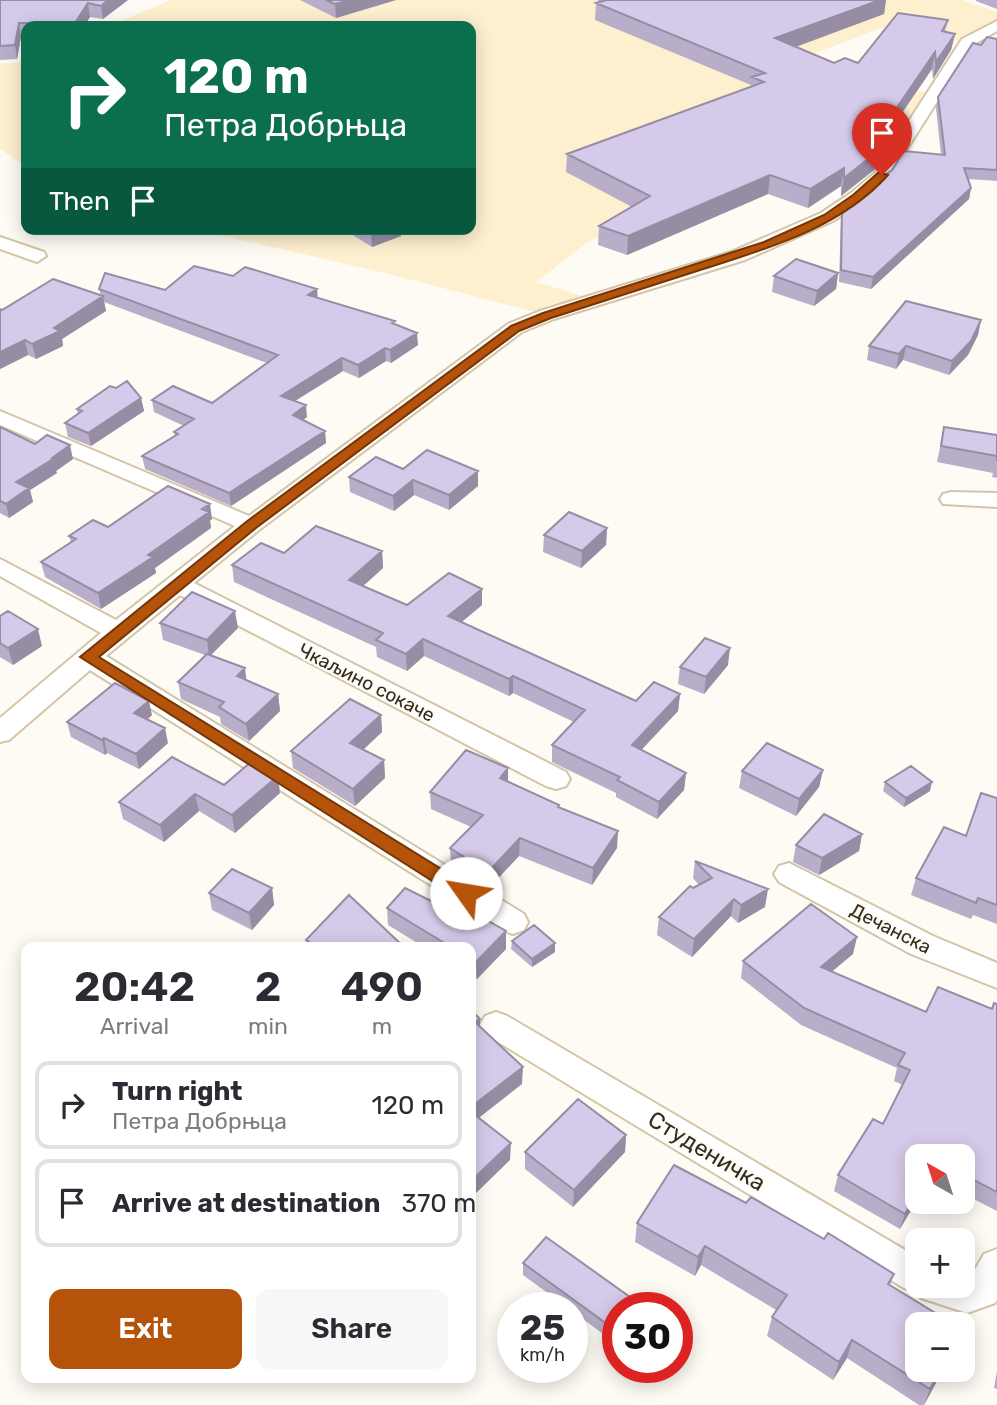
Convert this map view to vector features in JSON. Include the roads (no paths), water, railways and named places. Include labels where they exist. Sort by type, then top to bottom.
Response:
[{"type":"street","points":[[0,733],[118,632],[251,525],[515,328],[559,311],[738,256],[827,217],[857,197],[882,175],[967,42],[997,25]]},
{"type":"street","points":[[0,243],[37,256]]},
{"type":"street","points":[[0,417],[251,525]]},
{"type":"street","points":[[951,499],[997,500]]},
{"type":"street","points":[[0,566],[118,632]]},
{"type":"street","name":"Чкаљино сокаче","points":[[178,584],[556,779]]},
{"type":"street","points":[[88,657],[513,922]]},
{"type":"street","name":"Дечанска","points":[[789,874],[922,945],[997,976]]},
{"type":"street","name":"Студеничка","points":[[496,1025],[905,1269]]},
{"type":"street","points":[[975,1293],[982,1291],[997,1266]]}]
